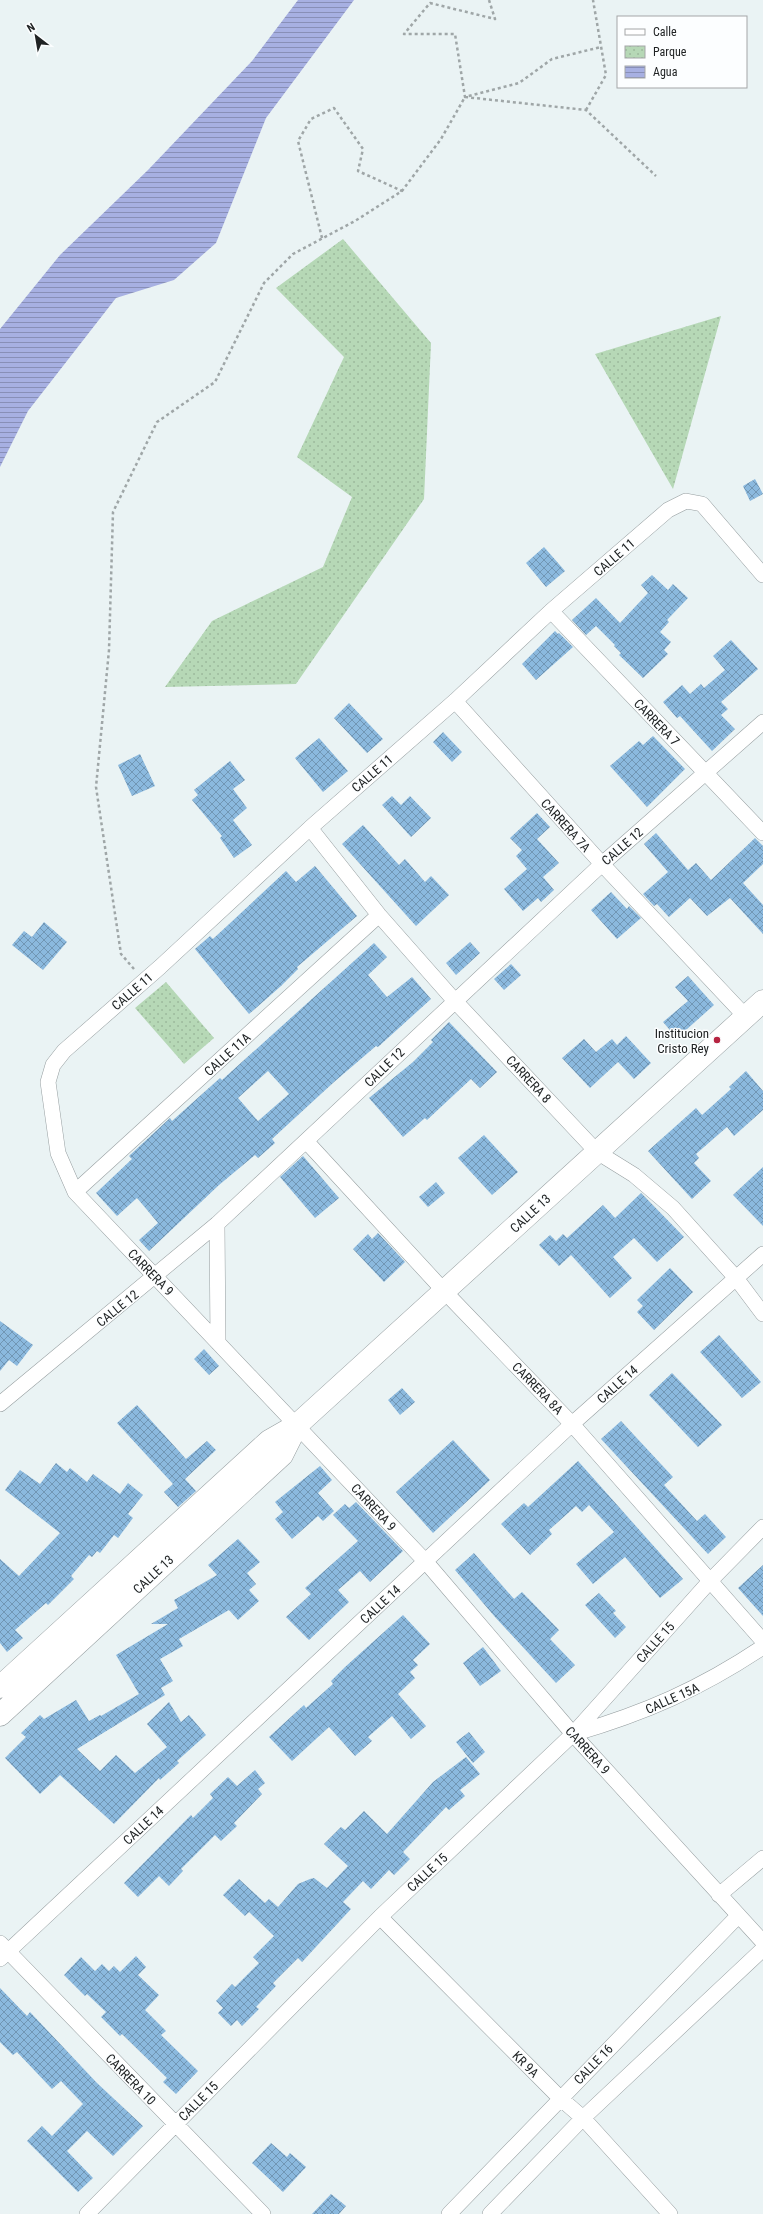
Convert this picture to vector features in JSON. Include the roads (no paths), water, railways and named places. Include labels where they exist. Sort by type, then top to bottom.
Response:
[{"type":"highway","name":"CALLE 13","points":[[0,1687],[269,1441],[297,1425],[445,1292],[763,1001]]},
{"type":"highway","name":"CALLE 13","points":[[0,1715],[282,1455],[297,1425]]},
{"type":"street","name":"CALLE 11","points":[[64,1052],[144,981],[310,828],[455,701],[552,611],[668,510],[686,501],[702,504],[763,575]]},
{"type":"street","name":"CARRERA 7","points":[[552,611],[763,833]]},
{"type":"street","name":"CARRERA 7A","points":[[455,701],[602,864],[746,1017]]},
{"type":"street","name":"CALLE 12","points":[[0,1404],[217,1224],[454,1000],[602,864],[763,722]]},
{"type":"street","name":"CARRERA 8","points":[[310,828],[379,915],[454,1000],[597,1152],[634,1175],[673,1208],[736,1278],[763,1314]]},
{"type":"street","name":"CALLE 11A","points":[[75,1192],[379,915]]},
{"type":"street","name":"CARRERA 9","points":[[64,1052],[53,1065],[48,1082],[58,1153],[75,1192],[426,1562],[573,1734],[719,1896],[763,1942]]},
{"type":"street","name":"CARRERA 8A","points":[[306,1141],[445,1292],[572,1424],[763,1641]]},
{"type":"street","points":[[217,1224],[218,1343]]},
{"type":"street","name":"CALLE 14","points":[[3,1951],[426,1562],[572,1424],[763,1254]]},
{"type":"street","name":"CALLE 15","points":[[87,2214],[380,1916],[573,1734],[710,1581],[763,1527]]},
{"type":"street","name":"CALLE 15A","points":[[573,1734],[623,1720],[693,1690],[729,1670],[763,1647]]},
{"type":"street","points":[[719,1896],[763,1858]]},
{"type":"street","name":"KR 9A","points":[[380,1916],[560,2098],[583,2118],[670,2214]]},
{"type":"street","name":"CALLE 16","points":[[449,2214],[738,1916]]},
{"type":"street","points":[[490,2214],[583,2118],[763,1949]]},
{"type":"street","name":"CARRERA 10","points":[[3,1951],[263,2214]]},
{"type":"water","points":[[298,0],[354,0],[266,118],[216,243],[174,280],[116,298],[28,411],[0,467],[0,329],[60,255],[148,170],[252,61]]},
{"type":"place","name":"Institucion Cristo Rey","points":[[717,1040]]}]
